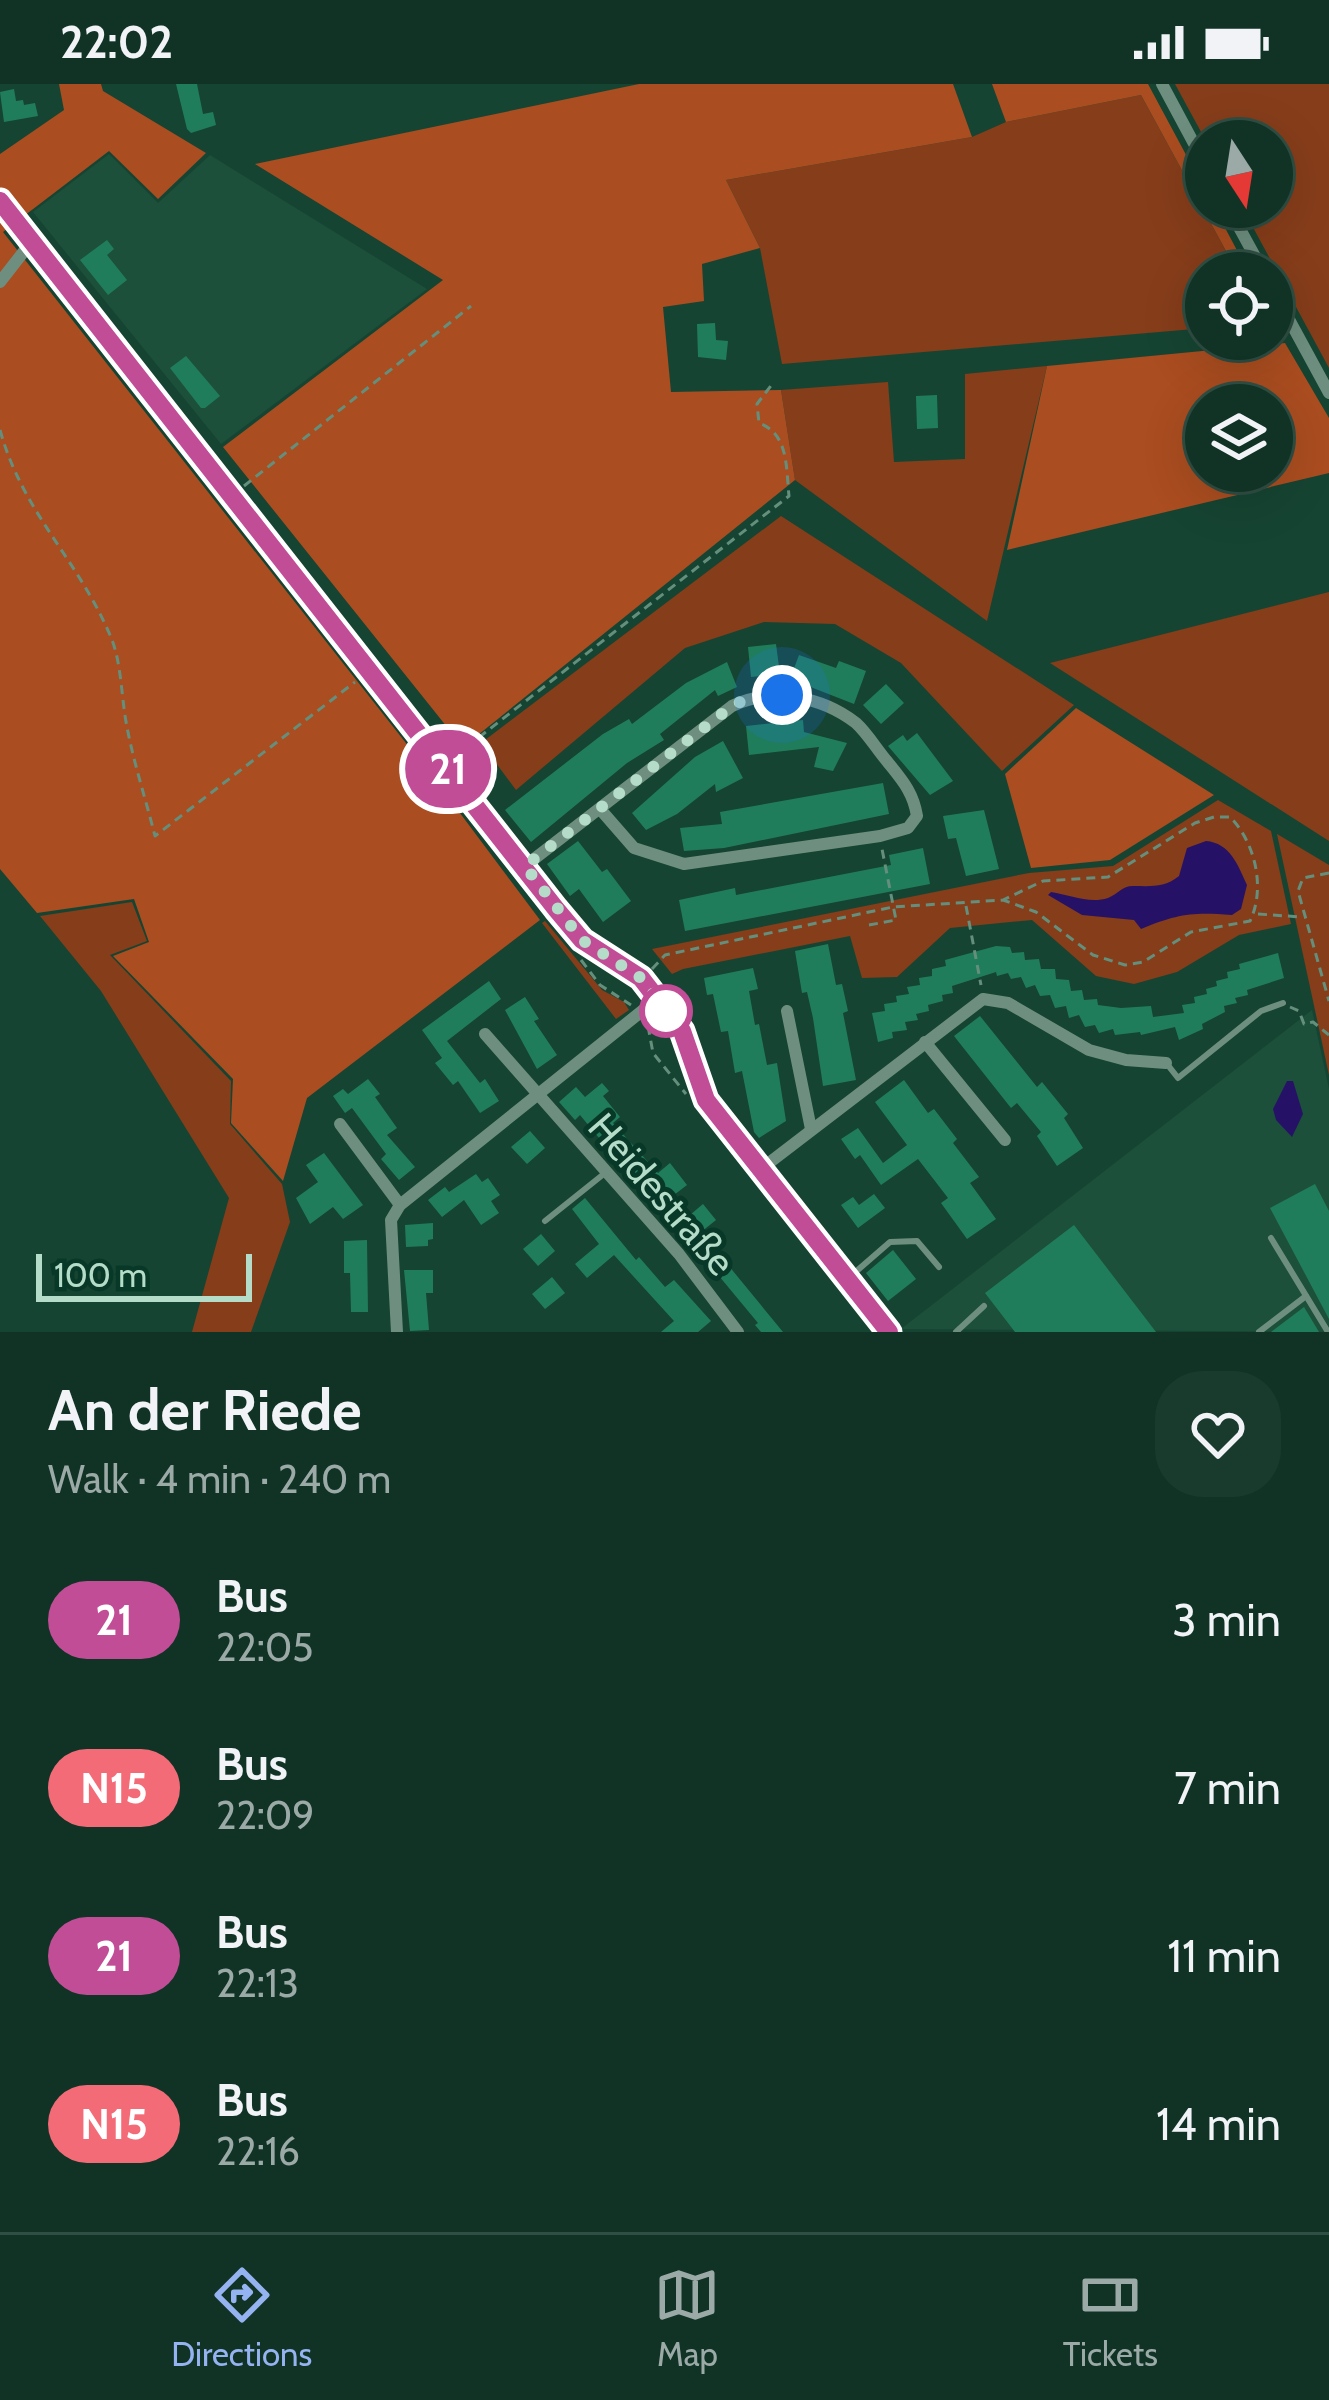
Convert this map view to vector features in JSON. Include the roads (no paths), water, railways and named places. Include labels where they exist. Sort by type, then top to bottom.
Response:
[{"type":"street","points":[[1162,84],[1185,127]]},
{"type":"street","points":[[0,201],[582,940],[641,978],[682,1031],[706,1100],[889,1332]]},
{"type":"street","points":[[0,281],[32,241]]},
{"type":"street","points":[[1293,327],[1329,394]]},
{"type":"street","points":[[525,866],[732,706],[754,695],[782,695],[823,705],[857,724],[913,793],[917,816],[908,828],[880,836],[684,863],[634,848],[600,809]]},
{"type":"street","points":[[397,1332],[391,1220],[400,1205],[657,999]]},
{"type":"street","points":[[761,1169],[983,999],[1008,1003],[1089,1050],[1126,1060],[1166,1063]]},
{"type":"street","points":[[787,1011],[811,1129]]},
{"type":"street","name":"Heidestraße","points":[[485,1034],[679,1254],[738,1332]]},
{"type":"street","points":[[925,1042],[1005,1140]]},
{"type":"street","points":[[340,1124],[400,1205]]},
{"type":"lane","points":[[1166,1063],[1178,1078],[1261,1011],[1283,1004]]},
{"type":"lane","points":[[545,1221],[605,1173]]},
{"type":"lane","points":[[1271,1238],[1328,1332]]},
{"type":"lane","points":[[850,1277],[894,1241],[917,1241],[939,1267]]},
{"type":"lane","points":[[1259,1332],[1306,1296]]},
{"type":"lane","points":[[956,1332],[984,1306]]}]
